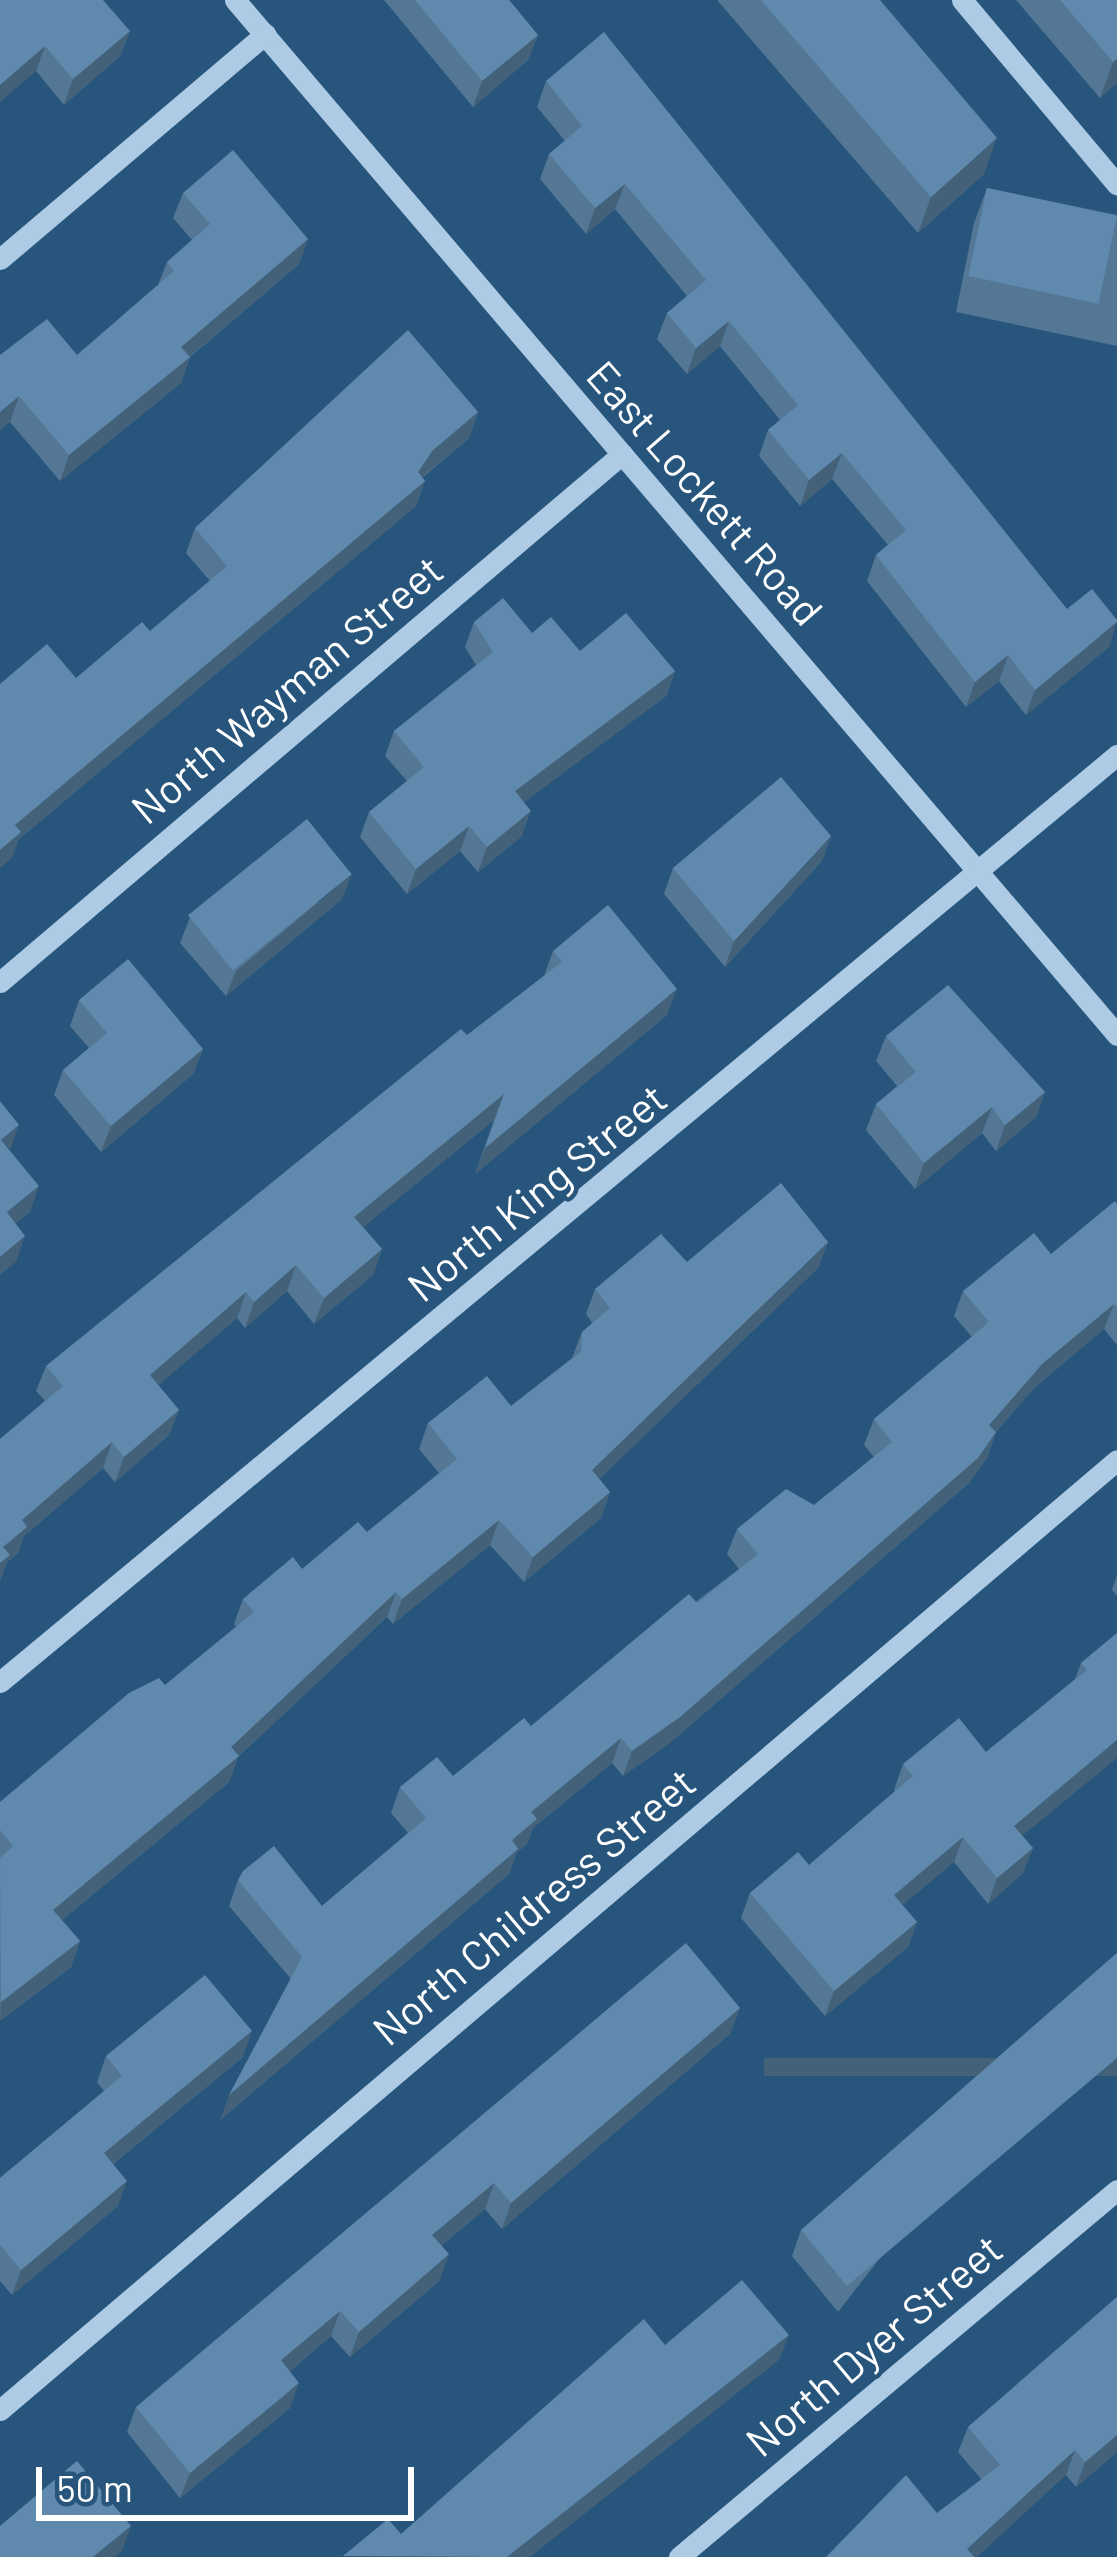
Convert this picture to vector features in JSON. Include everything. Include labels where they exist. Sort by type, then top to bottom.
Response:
[{"type":"street","name":"East Lockett Road","points":[[235,0],[1117,1035]]},
{"type":"street","points":[[962,0],[1117,185]]},
{"type":"street","points":[[0,259],[265,34]]},
{"type":"street","name":"North Wayman Street","points":[[0,982],[622,454]]},
{"type":"street","name":"North King Street","points":[[0,1682],[983,874],[1117,755]]},
{"type":"street","name":"North Childress Street","points":[[0,2410],[1117,1460]]},
{"type":"street","name":"North Dyer Street","points":[[679,2557],[1117,2190]]},
{"type":"building","points":[[0,0],[103,0],[130,31],[73,79],[45,46],[0,85]]},
{"type":"building","points":[[415,0],[509,0],[538,35],[482,81]]},
{"type":"building","points":[[761,0],[880,0],[997,138],[931,197]]},
{"type":"building","points":[[1060,0],[1117,0],[1117,59],[1113,62]]},
{"type":"building","points":[[604,32],[1067,609],[1092,589],[1117,620],[1035,690],[1008,655],[975,682],[876,555],[906,530],[842,453],[809,480],[768,430],[798,405],[729,321],[696,348],[667,313],[706,280],[625,184],[595,208],[549,154],[582,126],[546,81]]},
{"type":"building","points":[[233,150],[308,239],[181,347],[190,357],[69,455],[19,396],[0,412],[0,355],[47,319],[77,355],[174,271],[167,262],[210,224],[183,193]]},
{"type":"building","points":[[987,188],[1117,216],[1098,304],[968,276]]},
{"type":"building","points":[[408,330],[478,412],[433,450],[418,472],[425,481],[15,825],[21,832],[0,850],[0,684],[47,644],[76,678],[142,622],[150,631],[227,566],[195,528]]},
{"type":"building","points":[[503,598],[532,633],[551,617],[580,651],[626,613],[675,671],[515,791],[531,811],[487,847],[469,826],[416,869],[369,812],[424,767],[394,731],[493,652],[474,622]]},
{"type":"building","points":[[781,777],[831,836],[734,941],[673,868]]},
{"type":"building","points":[[307,819],[352,874],[233,970],[188,915]]},
{"type":"building","points":[[608,905],[677,989],[485,1148],[504,1094],[354,1217],[382,1249],[324,1298],[296,1265],[254,1302],[246,1292],[150,1375],[179,1410],[124,1457],[112,1442],[22,1520],[27,1527],[3,1547],[10,1555],[0,1563],[0,1439],[63,1386],[46,1366],[461,1029],[467,1035],[562,962],[553,951]]},
{"type":"building","points":[[128,959],[203,1049],[111,1126],[63,1070],[107,1033],[79,1000]]},
{"type":"building","points":[[948,985],[1045,1092],[1005,1125],[992,1107],[924,1163],[876,1104],[916,1072],[886,1036]]},
{"type":"building","points":[[0,1101],[19,1125],[1,1140],[39,1186],[7,1212],[25,1236],[0,1257]]},
{"type":"building","points":[[781,1183],[828,1242],[592,1470],[610,1492],[533,1557],[499,1520],[402,1599],[396,1592],[231,1747],[239,1756],[53,1910],[80,1941],[1,2002],[0,1858],[13,1846],[0,1830],[0,1802],[129,1693],[159,1678],[165,1685],[254,1612],[243,1599],[293,1557],[302,1569],[358,1522],[367,1532],[457,1459],[428,1423],[487,1376],[511,1406],[581,1352],[582,1332],[610,1308],[595,1289],[661,1234],[687,1262]]},
{"type":"building","points":[[1115,1201],[1117,1308],[1114,1304],[1043,1363],[989,1425],[996,1432],[978,1458],[680,1717],[632,1751],[621,1738],[531,1812],[537,1819],[512,1840],[518,1849],[229,2095],[302,1957],[238,1880],[243,1871],[274,1846],[322,1906],[426,1818],[400,1787],[437,1757],[453,1776],[524,1718],[531,1726],[689,1594],[697,1603],[758,1554],[737,1529],[786,1489],[814,1505],[892,1442],[874,1419],[989,1322],[963,1291],[1034,1233],[1051,1254]]},
{"type":"building","points":[[1117,1633],[1117,1740],[1014,1826],[1033,1848],[997,1878],[963,1837],[894,1895],[917,1922],[834,1991],[750,1893],[798,1852],[809,1865],[913,1776],[903,1764],[959,1718],[986,1752],[1087,1670],[1081,1663]]},
{"type":"building","points":[[686,1943],[740,2008],[511,2203],[494,2183],[432,2235],[449,2254],[359,2332],[340,2311],[281,2360],[299,2383],[190,2473],[136,2407]]},
{"type":"building","points":[[1117,1953],[1117,2058],[847,2286],[801,2230]]},
{"type":"building","points":[[205,1975],[252,2031],[104,2153],[127,2181],[21,2270],[0,2245],[0,2178],[122,2076],[106,2056]]},
{"type":"building","points":[[742,2280],[789,2335],[507,2557],[343,2556],[388,2519],[401,2534],[644,2319],[665,2345]]},
{"type":"building","points":[[1117,2297],[1117,2435],[1085,2462],[1075,2450],[967,2549],[974,2557],[826,2557],[906,2475],[937,2513],[1000,2465],[968,2427]]},
{"type":"building","points":[[77,2461],[131,2526],[93,2557],[0,2557],[0,2526]]}]
